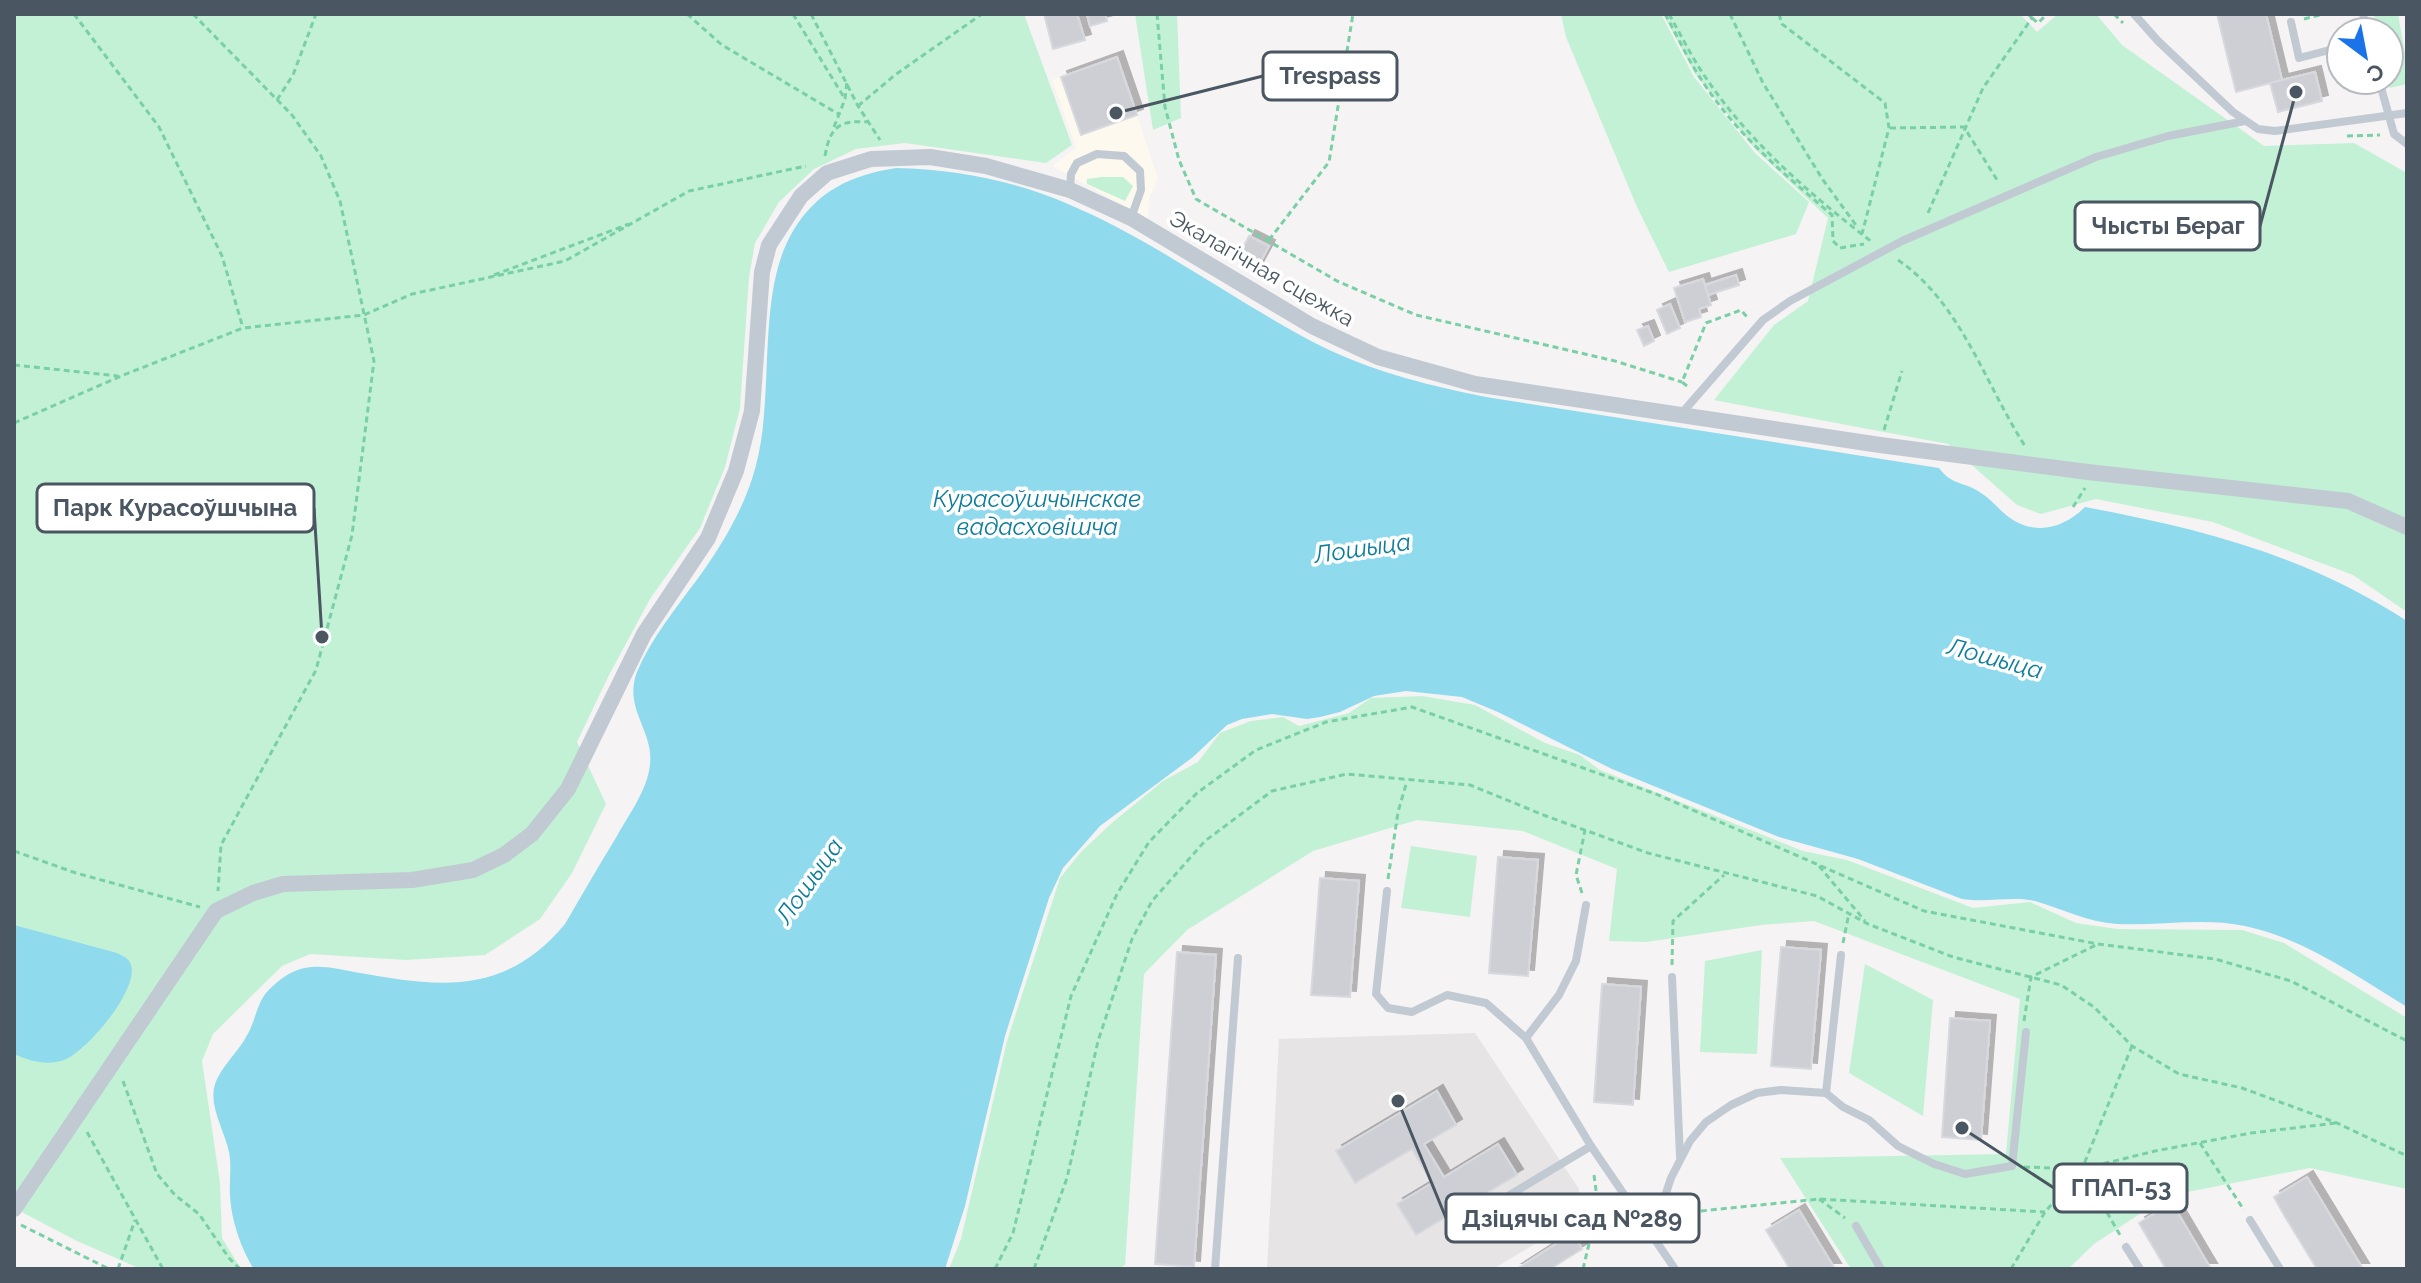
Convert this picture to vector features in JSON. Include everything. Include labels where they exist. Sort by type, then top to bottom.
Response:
[{"type":"street","name":"Экалагічная сцежка","points":[[827,173],[871,159],[930,157],[986,166],[1070,190],[1131,218],[1312,326],[1378,357],[1475,384],[1880,445],[2348,501],[2407,527]]},
{"type":"street","points":[[14,1209],[216,911],[253,893],[283,884],[412,880],[473,870],[504,855],[532,834],[551,811],[575,776],[644,634],[708,538],[736,471],[752,411],[762,272],[769,245],[801,196],[827,173]]},
{"type":"lane","points":[[2134,14],[2158,41],[2245,121],[2258,129],[2275,131],[2407,113]]},
{"type":"lane","points":[[2291,22],[2299,58],[2325,51]]},
{"type":"lane","points":[[2383,96],[2394,134],[2407,144]]},
{"type":"lane","points":[[1682,413],[1763,320],[1790,301],[1902,241],[2096,157],[2168,136],[2245,121]]},
{"type":"lane","points":[[1070,190],[1071,174],[1077,163],[1097,154],[1124,156],[1140,171],[1141,190],[1131,218]]},
{"type":"lane","points":[[1387,891],[1376,994],[1388,1008],[1412,1012],[1447,995],[1486,1003],[1526,1038],[1591,1146],[1675,1269]]},
{"type":"lane","points":[[1526,1038],[1559,995],[1576,961],[1586,905]]},
{"type":"lane","points":[[1826,1093],[1841,955]]},
{"type":"lane","points":[[1215,1269],[1238,958]]},
{"type":"lane","points":[[1672,977],[1680,1158]]},
{"type":"lane","points":[[1652,1235],[1680,1158],[1690,1141],[1706,1122],[1731,1105],[1757,1093],[1781,1090],[1826,1093],[1843,1107],[1869,1120],[1898,1146],[1934,1164],[1965,1174],[2012,1166],[2026,1032]]},
{"type":"lane","points":[[1450,1231],[1591,1146]]},
{"type":"lane","points":[[2250,1220],[2280,1269]]},
{"type":"lane","points":[[1856,1226],[1881,1269]]},
{"type":"lane","points":[[2126,1247],[2140,1269]]},
{"type":"path","points":[[74,14],[159,127],[222,256],[243,328]]},
{"type":"path","points":[[14,851],[76,873],[216,911],[221,845],[316,670],[352,535],[374,361],[340,201],[321,156],[292,115],[193,14]]},
{"type":"path","points":[[277,100],[293,75],[316,14]]},
{"type":"path","points":[[687,14],[722,45],[840,115]]},
{"type":"path","points":[[793,14],[845,99]]},
{"type":"path","points":[[811,14],[858,106],[891,157]]},
{"type":"path","points":[[858,106],[895,75],[982,14]]},
{"type":"path","points":[[1157,14],[1165,107],[1179,160],[1196,199],[1337,281],[1416,315],[1615,361],[1682,382],[1691,389]]},
{"type":"path","points":[[1269,240],[1329,162],[1353,14]]},
{"type":"path","points":[[1667,14],[1705,77],[1745,129],[1772,157],[1873,243],[1840,248],[1833,241],[1832,215],[1769,161],[1741,132],[1701,80],[1667,14]]},
{"type":"path","points":[[1730,14],[1763,83],[1823,180],[1862,234]]},
{"type":"path","points":[[1779,14],[1782,24],[1885,103],[1889,128],[1862,234]]},
{"type":"path","points":[[1925,220],[1983,88],[2030,16],[2038,23],[2047,14]]},
{"type":"path","points":[[2114,14],[2125,25]]},
{"type":"path","points":[[827,173],[824,159],[845,99],[847,81]]},
{"type":"path","points":[[832,131],[847,121],[867,122]]},
{"type":"path","points":[[1889,128],[1964,127]]},
{"type":"path","points":[[1964,127],[2001,186]]},
{"type":"path","points":[[2338,137],[2394,134]]},
{"type":"path","points":[[14,423],[121,376],[243,328],[364,315],[412,294],[565,261],[689,191],[806,166],[827,173]]},
{"type":"path","points":[[479,281],[642,219]]},
{"type":"path","points":[[1884,251],[1912,269],[1944,302],[2014,429],[2038,466]]},
{"type":"path","points":[[1682,382],[1706,323],[1741,310],[1752,323]]},
{"type":"path","points":[[14,365],[121,376]]},
{"type":"path","points":[[1880,445],[1902,371]]},
{"type":"path","points":[[2073,507],[2084,492]]},
{"type":"path","points":[[1034,1269],[1067,1178],[1098,1041],[1132,939],[1152,901],[1205,841],[1272,791],[1347,774],[1470,785],[1648,853],[1817,896],[1868,924],[1953,957],[2061,985],[2094,1007],[2132,1046],[2179,1074],[2242,1088],[2337,1123],[2407,1156]]},
{"type":"path","points":[[1387,891],[1398,812],[1407,780]]},
{"type":"path","points":[[1585,830],[1576,875],[1586,905]]},
{"type":"path","points":[[1818,865],[1868,924]]},
{"type":"path","points":[[1672,977],[1673,921],[1725,874]]},
{"type":"path","points":[[1841,955],[1849,913]]},
{"type":"path","points":[[2031,977],[2098,944]]},
{"type":"path","points":[[2024,1015],[2031,977]]},
{"type":"path","points":[[2011,1269],[2045,1212],[2082,1169],[2132,1046]]},
{"type":"path","points":[[110,1067],[125,1083],[157,1174],[175,1195],[199,1214],[240,1269]]},
{"type":"path","points":[[77,1114],[163,1269]]},
{"type":"path","points":[[2012,1166],[2082,1169],[2251,1133],[2337,1123]]},
{"type":"path","points":[[2200,1143],[2250,1220]]},
{"type":"path","points":[[1583,1269],[1598,1206],[1591,1146]]},
{"type":"path","points":[[2082,1169],[2126,1247]]},
{"type":"path","points":[[1660,1216],[1819,1199],[2045,1212]]},
{"type":"path","points":[[1819,1199],[1856,1226]]},
{"type":"path","points":[[118,1269],[135,1219]]},
{"type":"path","points":[[14,1222],[109,1269]]},
{"type":"shaded area","points":[[1117,57],[1158,178],[1149,199],[1148,219],[1052,166],[1076,148],[1052,80]]},
{"type":"shaded area","points":[[1475,1033],[1579,1189],[1577,1219],[1493,1269],[1267,1269],[1279,1039]]},
{"type":"green space","points":[[14,14],[1024,14],[1072,145],[1046,163],[905,143],[856,149],[814,169],[779,202],[755,243],[749,277],[740,408],[725,467],[700,528],[650,599],[577,742],[606,804],[572,873],[540,919],[485,955],[406,960],[310,954],[282,966],[213,1034],[202,1061],[220,1183],[222,1238],[241,1269],[141,1269],[77,1241],[14,1208]]},
{"type":"green space","points":[[1135,14],[1177,14],[1181,118],[1153,130]]},
{"type":"green space","points":[[1561,14],[1661,14],[1694,77],[1755,153],[1809,202],[1796,234],[1669,272],[1637,207],[1566,37]]},
{"type":"green space","points":[[1663,14],[2020,14],[2037,32],[2058,14],[2096,14],[2122,45],[2264,146],[2354,143],[2407,173],[2407,612],[2353,575],[2213,522],[2096,499],[2041,514],[2017,505],[1948,444],[1714,400],[1774,325],[1808,301],[1828,218],[1755,149],[1695,74]]},
{"type":"green space","points":[[2374,14],[2398,16],[2374,16]]},
{"type":"green space","points":[[2405,54],[2407,65],[2405,84]]},
{"type":"green space","points":[[1123,177],[1133,186],[1125,201],[1087,184],[1087,179]]},
{"type":"green space","points":[[1422,696],[1475,705],[1545,743],[1580,755],[1600,770],[1803,851],[1847,860],[1973,908],[2030,902],[2076,923],[2117,929],[2242,930],[2284,943],[2407,1018],[2407,1189],[2310,1168],[2167,1196],[2094,1244],[2068,1269],[1851,1269],[1780,1158],[2006,1154],[2020,999],[1814,921],[1761,925],[1646,942],[1609,941],[1617,869],[1523,831],[1417,820],[1313,851],[1187,930],[1144,974],[1125,1265],[1118,1269],[949,1269],[961,1239],[1007,1041],[1060,878],[1081,852],[1163,781],[1198,762],[1220,733],[1251,721],[1283,717],[1299,726],[1349,713],[1371,698]]},
{"type":"green space","points":[[1411,846],[1477,856],[1470,917],[1401,908]]},
{"type":"green space","points":[[1762,950],[1757,1054],[1700,1052],[1705,961]]},
{"type":"green space","points":[[1865,964],[1933,1000],[1923,1116],[1849,1073]]},
{"type":"water","name":"Курасоўшчынскае вадасховішча","points":[[896,168],[984,178],[1068,204],[1134,236],[1323,347],[1406,378],[1492,398],[1939,468],[1954,481],[1975,489],[2020,524],[2049,527],[2068,520],[2085,507],[2128,516],[2252,548],[2330,578],[2369,598],[2407,621],[2407,1007],[2309,949],[2245,926],[2213,922],[2106,923],[2035,901],[1962,899],[1858,859],[1779,837],[1612,769],[1462,697],[1406,691],[1374,696],[1340,712],[1320,717],[1307,719],[1272,714],[1227,725],[1193,757],[1100,826],[1063,868],[1049,898],[1005,1036],[965,1206],[945,1269],[254,1269],[235,1224],[230,1195],[229,1152],[213,1096],[220,1074],[249,1032],[263,998],[283,978],[309,967],[442,983],[494,975],[542,948],[565,924],[637,802],[648,775],[650,752],[634,697],[637,672],[656,636],[723,541],[755,469],[764,410],[770,315],[781,257],[802,217],[824,195],[850,180]]},
{"type":"water","points":[[14,925],[117,953],[131,965],[127,989],[109,1019],[85,1045],[64,1060],[39,1062],[14,1054]]},
{"type":"building","points":[[1044,14],[1077,14],[1085,40],[1053,49]]},
{"type":"building","points":[[1087,14],[1105,14],[1107,21],[1090,26]]},
{"type":"building","points":[[2217,14],[2266,14],[2282,80],[2236,92]]},
{"type":"building","points":[[1117,57],[1137,115],[1081,135],[1061,77]]},
{"type":"building","points":[[2315,72],[2322,101],[2278,112],[2270,83]]},
{"type":"building","points":[[1249,236],[1269,246],[1256,270],[1237,260]]},
{"type":"building","points":[[1736,275],[1739,285],[1708,295],[1705,285]]},
{"type":"building","points":[[1703,279],[1711,305],[1699,309],[1701,317],[1685,322],[1674,288]]},
{"type":"building","points":[[1670,304],[1680,328],[1667,334],[1657,310]]},
{"type":"building","points":[[1648,326],[1654,341],[1644,346],[1637,330]]},
{"type":"building","points":[[1498,857],[1538,860],[1528,976],[1489,973]]},
{"type":"building","points":[[1320,878],[1359,881],[1350,997],[1311,995]]},
{"type":"building","points":[[1781,947],[1821,950],[1811,1069],[1771,1066]]},
{"type":"building","points":[[1177,952],[1216,955],[1194,1267],[1155,1264]]},
{"type":"building","points":[[1602,984],[1641,987],[1633,1105],[1594,1102]]},
{"type":"building","points":[[1950,1018],[1990,1021],[1981,1140],[1942,1137]]},
{"type":"building","points":[[1437,1091],[1456,1125],[1424,1144],[1444,1177],[1498,1144],[1517,1175],[1416,1235],[1397,1204],[1432,1183],[1412,1149],[1355,1183],[1336,1151]]},
{"type":"building","points":[[2307,1177],[2363,1269],[2317,1269],[2284,1215],[2274,1197]]},
{"type":"building","points":[[2172,1203],[2211,1269],[2166,1269],[2139,1223]]},
{"type":"building","points":[[1799,1210],[1835,1269],[1790,1269],[1766,1230]]},
{"type":"building","points":[[1573,1233],[1582,1249],[1550,1269],[1517,1269]]},
{"type":"place","name":"Чысты Бераг","points":[[2296,92]]},
{"type":"place","name":"Trespass","points":[[1116,113]]},
{"type":"place","name":"Парк Курасоўшчына","points":[[322,637]]},
{"type":"place","name":"Дзіцячы сад №289","points":[[1398,1101]]},
{"type":"place","name":"ГПАП-53","points":[[1962,1128]]},
{"type":"water label","name":"Лошыца","points":[[1362,548]]},
{"type":"water label","name":"Лошыца","points":[[1995,658]]},
{"type":"water label","name":"Лошыца","points":[[809,881]]}]
